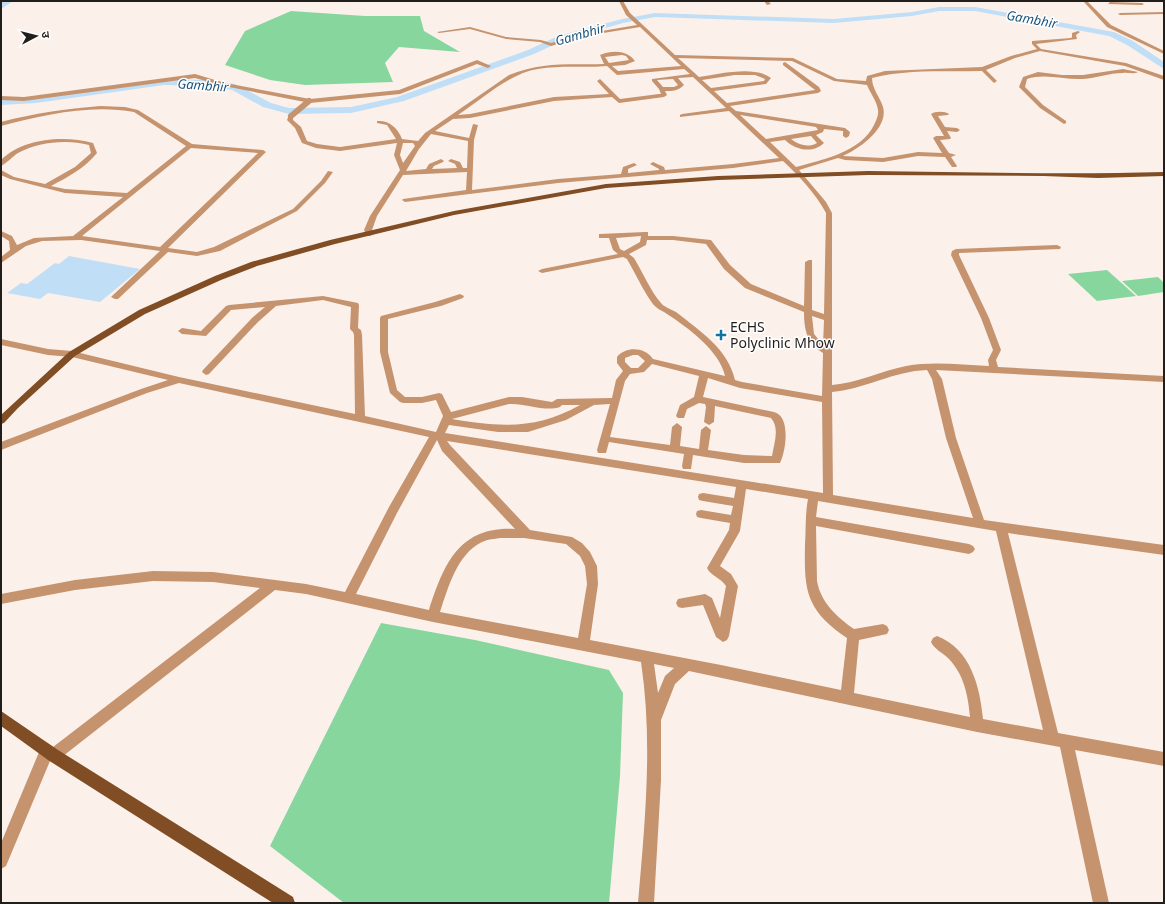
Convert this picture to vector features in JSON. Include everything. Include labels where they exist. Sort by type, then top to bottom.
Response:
[{"type":"main road","points":[[1,420],[72,354],[142,312],[218,278],[254,264],[454,213],[516,200],[606,186],[798,173],[940,173],[1098,176],[1164,174]]},
{"type":"main road","points":[[1,718],[50,752],[287,903]]},
{"type":"street","points":[[620,1],[628,14],[640,26],[686,67],[798,173],[824,203],[829,213],[826,389],[828,498]]},
{"type":"street","points":[[1085,1],[1104,18],[1109,26],[1164,53]]},
{"type":"street","points":[[1110,3],[1142,4]]},
{"type":"street","points":[[1131,4],[1150,13]]},
{"type":"street","points":[[1120,14],[1164,13]]},
{"type":"street","points":[[439,32],[470,28],[506,38],[541,41],[551,45],[584,35],[640,26]]},
{"type":"street","points":[[1078,32],[1074,34],[1075,38],[1034,42],[1034,44],[1040,50],[1085,55],[1126,65],[1164,78]]},
{"type":"street","points":[[798,173],[857,147],[866,140],[877,127],[881,112],[878,100],[869,83],[869,77],[885,73],[913,71],[983,69],[1013,57],[1040,50],[1071,48]]},
{"type":"street","points":[[370,234],[368,230],[372,218],[417,145],[430,132],[511,76],[526,70],[554,65],[608,64],[632,61],[628,55],[622,53],[602,56],[608,64],[617,73],[686,67]]},
{"type":"street","points":[[674,56],[793,60],[836,80],[869,83]]},
{"type":"street","points":[[1,98],[24,99],[195,76],[224,84],[310,102],[400,92],[477,62],[488,66]]},
{"type":"street","points":[[682,116],[730,109],[818,91],[817,88],[785,64]]},
{"type":"street","points":[[983,69],[994,81]]},
{"type":"street","points":[[1064,122],[1046,111],[1022,87],[1025,78],[1038,74],[1062,77],[1083,77],[1129,71],[1164,78]]},
{"type":"street","points":[[600,81],[619,101],[664,95],[662,89],[654,80],[674,77],[696,77],[752,72],[763,74],[768,78],[766,82],[709,90]]},
{"type":"street","points":[[662,89],[676,89],[680,87],[681,85],[674,77]]},
{"type":"street","points":[[452,117],[470,116],[554,99],[612,95]]},
{"type":"street","points":[[309,101],[291,116],[290,120],[298,126],[302,139],[310,145],[340,149],[355,148],[380,142],[412,141],[416,142],[417,145]]},
{"type":"street","points":[[1,124],[31,116],[59,111],[100,108],[125,109],[136,111],[190,146],[263,152],[115,297]]},
{"type":"street","points":[[730,109],[743,113],[845,130],[847,132],[846,136]]},
{"type":"street","points":[[946,114],[934,114],[948,138],[936,138],[950,155],[954,166]]},
{"type":"street","points":[[379,122],[388,124],[398,135],[400,141],[397,155],[402,171]]},
{"type":"street","points":[[470,192],[471,140],[475,125]]},
{"type":"street","points":[[765,141],[812,134],[821,131],[818,126]]},
{"type":"street","points":[[943,129],[957,130]]},
{"type":"street","points":[[430,132],[471,140]]},
{"type":"street","points":[[786,138],[796,146],[803,148],[819,145],[822,142],[812,134]]},
{"type":"street","points":[[1,164],[7,157],[15,152],[36,144],[70,142],[91,144],[94,148],[94,153],[90,158],[80,166],[46,186]]},
{"type":"street","points":[[75,238],[190,146]]},
{"type":"street","points":[[838,156],[845,158],[883,160],[918,154],[950,155]]},
{"type":"street","points":[[405,200],[558,181],[733,166],[784,159]]},
{"type":"street","points":[[428,171],[431,165],[441,161]]},
{"type":"street","points":[[451,161],[458,163],[462,170]]},
{"type":"street","points":[[653,164],[662,168],[662,172]]},
{"type":"street","points":[[624,175],[625,168],[634,165]]},
{"type":"street","points":[[402,171],[470,170]]},
{"type":"street","points":[[1,172],[12,178],[65,191],[129,195]]},
{"type":"street","points":[[1,261],[14,250],[34,240],[75,238],[197,254],[217,249],[295,210],[323,182],[330,172]]},
{"type":"street","points":[[1,233],[13,240],[15,243],[14,250]]},
{"type":"street","points":[[542,271],[625,254],[644,243],[645,234],[602,236]]},
{"type":"street","points":[[612,236],[617,250],[630,258],[658,305],[670,312],[701,336],[720,355],[728,369],[731,382]]},
{"type":"street","points":[[645,238],[673,238],[708,242],[727,267],[748,286],[828,319]]},
{"type":"street","points":[[994,370],[992,360],[997,350],[985,318],[955,255],[956,251],[1057,247]]},
{"type":"street","points":[[809,262],[808,325],[812,339],[817,346],[827,351]]},
{"type":"street","points":[[447,418],[440,396],[422,400],[403,400],[393,391],[384,352],[386,336],[384,318],[438,304],[460,296]]},
{"type":"street","points":[[182,331],[203,334],[229,308],[322,298],[355,305],[354,329],[357,330],[358,335],[360,419]]},
{"type":"street","points":[[206,372],[255,320],[274,304]]},
{"type":"street","points":[[1,342],[48,352],[72,354],[180,380],[437,435],[814,495],[1001,527],[1164,550]]},
{"type":"street","points":[[650,361],[646,368],[639,372],[628,371],[621,362],[621,358],[626,354],[634,352],[642,353],[648,357],[650,361],[754,388],[827,400]]},
{"type":"street","points":[[930,367],[937,379],[951,438],[980,523]]},
{"type":"street","points":[[826,389],[838,389],[902,370],[930,367],[1164,379]]},
{"type":"street","points":[[602,450],[621,380],[628,371]]},
{"type":"street","points":[[698,399],[704,374]]},
{"type":"street","points":[[1,446],[144,391],[180,380]]},
{"type":"street","points":[[613,440],[674,448],[744,460],[776,460],[781,429],[778,418],[774,415],[698,399],[683,408],[681,416]]},
{"type":"street","points":[[348,598],[393,510],[447,418],[480,407],[516,400],[548,406],[593,401],[616,401]]},
{"type":"street","points":[[447,418],[506,429],[527,429],[555,421],[593,401]]},
{"type":"street","points":[[702,453],[705,446],[711,406],[708,401]]},
{"type":"street","points":[[674,448],[678,427]]},
{"type":"street","points":[[437,435],[446,448],[526,534]]},
{"type":"street","points":[[686,466],[689,451]]},
{"type":"street","points":[[682,603],[705,599],[708,602],[720,633],[723,636],[732,586],[729,580],[721,572],[713,568],[732,536],[742,484]]},
{"type":"street","points":[[814,495],[811,508],[811,582],[825,612],[837,625],[852,635],[883,630]]},
{"type":"street","points":[[702,497],[739,503]]},
{"type":"street","points":[[701,514],[736,520]]},
{"type":"street","points":[[811,521],[969,549]]},
{"type":"street","points":[[1001,527],[1059,739],[1101,903]]},
{"type":"street","points":[[433,616],[446,580],[457,559],[471,543],[482,538],[495,535],[526,534],[571,541],[582,551],[591,565],[589,610],[583,645]]},
{"type":"street","points":[[1,599],[75,585],[153,576],[213,577],[306,589],[433,616],[647,657],[977,725],[1164,759]]},
{"type":"street","points":[[1,861],[50,752],[273,585]]},
{"type":"street","points":[[847,698],[852,635]]},
{"type":"street","points":[[937,642],[948,649],[960,661],[969,676],[974,695],[977,725]]},
{"type":"street","points":[[646,903],[654,790],[655,716],[647,657]]},
{"type":"street","points":[[655,716],[670,680],[686,665]]},
{"type":"green space","points":[[291,11],[365,16],[420,16],[424,31],[460,52],[399,47],[385,63],[393,82],[305,85],[270,80],[225,65],[245,31]]},
{"type":"green space","points":[[1107,270],[1136,296],[1097,301],[1068,274]]},
{"type":"green space","points":[[1158,277],[1164,283],[1164,292],[1138,296],[1122,281]]},
{"type":"green space","points":[[381,623],[475,640],[609,670],[623,693],[620,776],[609,903],[344,903],[270,846]]},
{"type":"water","points":[[69,256],[140,269],[100,302],[48,293],[40,299],[7,293],[21,283],[27,284],[55,263],[59,264]]},
{"type":"waterway","name":"Gambhir","points":[[1,7],[9,1]]},
{"type":"waterway","name":"Gambhir","points":[[1,102],[36,100],[164,82],[206,83],[235,87],[267,105],[289,111],[351,110],[400,99],[531,52],[561,38],[622,21],[655,15],[834,21],[912,14],[939,9],[975,9],[1111,34],[1130,43],[1164,66]]},
{"type":"place","name":"ECHS Polyclinic Mhow","points":[[721,335]]}]
